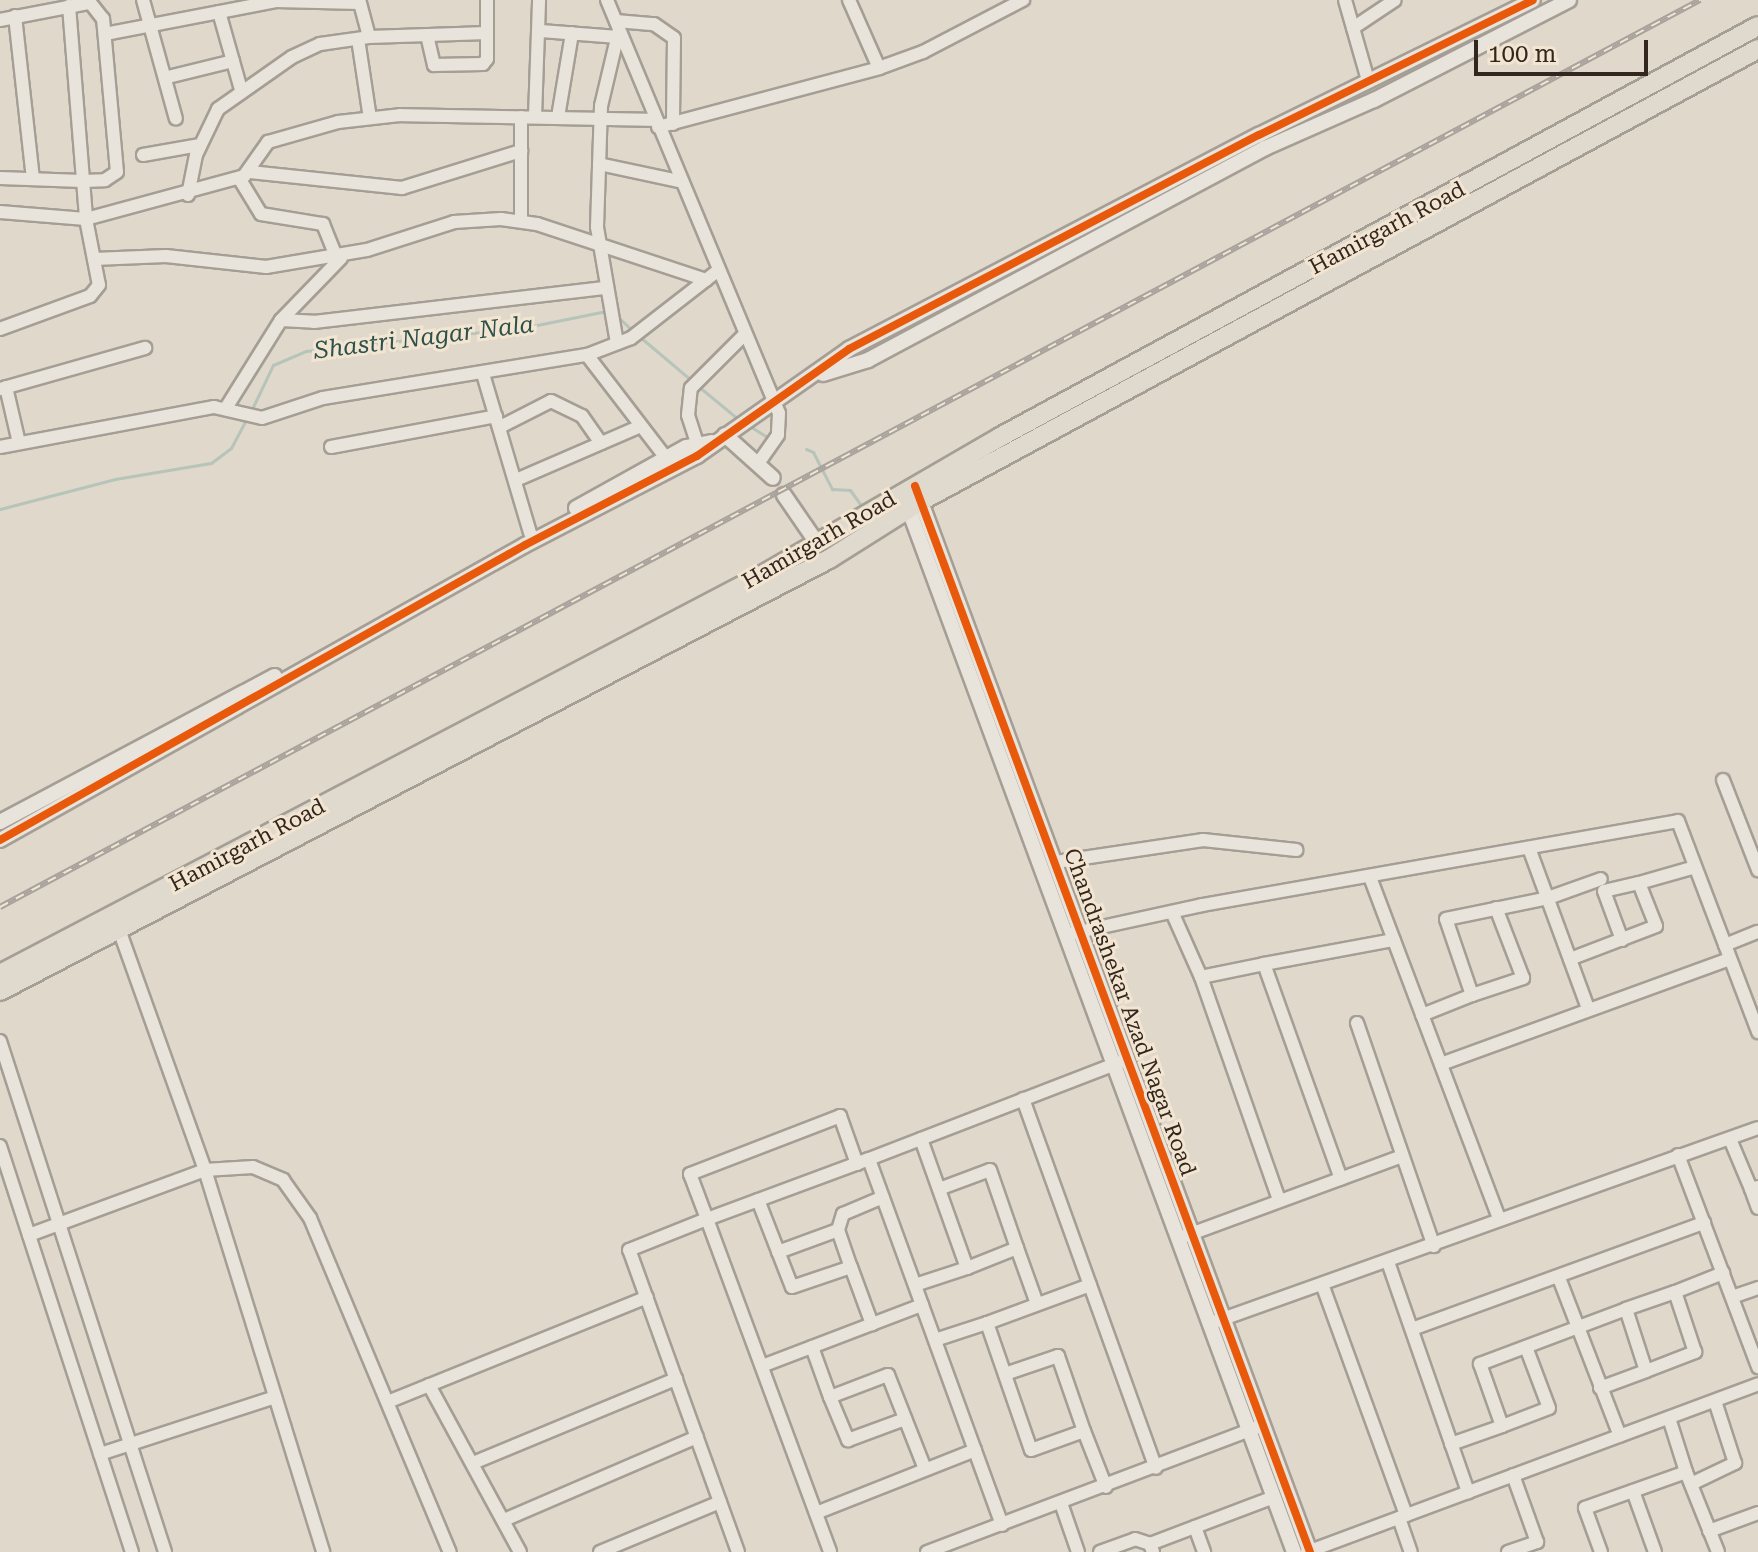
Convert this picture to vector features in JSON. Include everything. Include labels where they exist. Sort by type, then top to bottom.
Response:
[{"type":"main road","name":"Hamirgarh Road","points":[[0,974],[116,922],[829,559],[912,497],[1758,26]]},
{"type":"main road","name":"Hamirgarh Road","points":[[0,991],[116,922],[817,543],[912,497],[1758,49]]},
{"type":"street","points":[[143,0],[168,77],[176,119]]},
{"type":"street","points":[[427,35],[434,65],[479,66],[487,59],[487,0]]},
{"type":"street","points":[[535,117],[541,31],[539,0]]},
{"type":"street","points":[[607,0],[679,181],[711,276],[745,334],[778,435],[759,462]]},
{"type":"street","points":[[849,0],[879,68]]},
{"type":"street","points":[[244,175],[275,139],[370,118],[601,117],[673,124],[879,68],[923,52],[1023,0]]},
{"type":"street","points":[[1345,0],[1368,80]]},
{"type":"street","points":[[1353,28],[1395,0]]},
{"type":"street","points":[[0,822],[318,653],[666,458],[717,437],[820,375],[849,349],[1368,80],[1533,0]]},
{"type":"street","points":[[820,375],[868,360],[1265,148],[1374,100],[1569,0]]},
{"type":"street","points":[[0,20],[88,2],[101,13],[117,172],[105,180],[0,178]]},
{"type":"street","points":[[105,34],[262,2],[360,3],[370,118]]},
{"type":"street","points":[[0,329],[96,292],[82,181],[69,6]]},
{"type":"street","points":[[219,12],[241,90]]},
{"type":"street","points":[[15,16],[33,179]]},
{"type":"street","points":[[541,31],[572,33],[654,24],[671,34],[673,124]]},
{"type":"street","points":[[617,343],[609,318],[599,246],[599,164],[601,117],[618,29]]},
{"type":"street","points":[[188,195],[200,145],[218,109],[241,90],[320,44],[364,38],[487,33]]},
{"type":"street","points":[[558,117],[572,33]]},
{"type":"street","points":[[168,77],[233,61]]},
{"type":"street","points":[[521,117],[521,221]]},
{"type":"street","points":[[143,155],[200,145]]},
{"type":"street","points":[[0,212],[86,219],[188,195],[244,175],[402,188],[521,151]]},
{"type":"street","points":[[599,164],[679,181]]},
{"type":"street","points":[[244,175],[261,214],[326,227],[340,256]]},
{"type":"street","points":[[94,259],[166,256],[248,268],[340,256],[454,222],[521,221],[711,276]]},
{"type":"street","points":[[232,409],[281,320],[340,256]]},
{"type":"street","points":[[0,447],[232,409],[252,417],[323,398],[587,355],[631,338],[711,276]]},
{"type":"street","points":[[281,320],[314,322],[605,292]]},
{"type":"street","points":[[745,334],[691,388],[688,415],[759,462],[773,478]]},
{"type":"street","points":[[19,443],[3,388],[145,348]]},
{"type":"street","points":[[587,355],[666,458]]},
{"type":"street","points":[[483,374],[530,533]]},
{"type":"street","points":[[331,447],[498,421],[551,401],[582,416],[601,443]]},
{"type":"street","points":[[516,480],[641,426]]},
{"type":"street","points":[[0,840],[533,540],[697,456],[717,437]]},
{"type":"street","points":[[784,495],[817,543]]},
{"type":"street","name":"Chandrashekar Azad Nagar Road","points":[[912,497],[1056,862],[1074,933]]},
{"type":"street","name":"Chandrashekar Azad Nagar Road","points":[[912,497],[1256,1428],[1309,1552]]},
{"type":"street","points":[[1723,780],[1758,870]]},
{"type":"street","points":[[1074,933],[1172,912],[1678,821],[1758,1032]]},
{"type":"street","points":[[1056,862],[1203,840],[1296,850]]},
{"type":"street","points":[[1529,848],[1588,1008]]},
{"type":"street","points":[[1622,940],[1604,891],[1695,867]]},
{"type":"street","points":[[1370,877],[1499,1218]]},
{"type":"street","points":[[1472,995],[1446,919],[1548,898],[1601,879]]},
{"type":"street","points":[[1570,959],[1656,926],[1639,883]]},
{"type":"street","points":[[1422,1015],[1523,978],[1496,908]]},
{"type":"street","points":[[1172,912],[1201,977],[1279,1200]]},
{"type":"street","points":[[116,922],[205,1170],[323,1552]]},
{"type":"street","points":[[1725,945],[1758,932]]},
{"type":"street","points":[[1201,977],[1394,940]]},
{"type":"street","points":[[1441,1064],[1588,1008],[1730,959]]},
{"type":"street","points":[[1264,964],[1341,1179]]},
{"type":"street","points":[[1357,1023],[1434,1246]]},
{"type":"street","points":[[0,1041],[165,1552]]},
{"type":"street","points":[[738,1552],[629,1250],[1122,1061]]},
{"type":"street","points":[[1023,1099],[1156,1468]]},
{"type":"street","points":[[830,1552],[690,1174],[840,1116],[883,1197],[1002,1525]]},
{"type":"street","points":[[1217,1321],[1758,1128]]},
{"type":"street","points":[[921,1139],[967,1268]]},
{"type":"street","points":[[1730,1139],[1754,1188],[1758,1208]]},
{"type":"street","points":[[0,1146],[132,1552]]},
{"type":"street","points":[[1678,1155],[1758,1367]]},
{"type":"street","points":[[1185,1235],[1402,1156]]},
{"type":"street","points":[[29,1235],[59,1227],[205,1170],[270,1172],[297,1195],[390,1401],[450,1552]]},
{"type":"street","points":[[939,1189],[990,1170],[1037,1304]]},
{"type":"street","points":[[872,1324],[838,1230],[843,1214],[883,1197]]},
{"type":"street","points":[[758,1200],[792,1287],[851,1267]]},
{"type":"street","points":[[1412,1329],[1704,1223]]},
{"type":"street","points":[[778,1252],[838,1230]]},
{"type":"street","points":[[915,1285],[1017,1248]]},
{"type":"street","points":[[1388,1262],[1468,1492]]},
{"type":"street","points":[[1502,1426],[1480,1364],[1723,1273]]},
{"type":"street","points":[[1559,1278],[1620,1436]]},
{"type":"street","points":[[1322,1284],[1402,1516],[1411,1552]]},
{"type":"street","points":[[935,1340],[1090,1285]]},
{"type":"street","points":[[1732,1297],[1758,1288]]},
{"type":"street","points":[[1600,1388],[1695,1352],[1675,1292]]},
{"type":"street","points":[[390,1401],[647,1297]]},
{"type":"street","points":[[762,1366],[922,1305]]},
{"type":"street","points":[[1626,1309],[1646,1371]]},
{"type":"street","points":[[987,1323],[1031,1450],[1084,1431]]},
{"type":"street","points":[[812,1347],[848,1440],[905,1419]]},
{"type":"street","points":[[1451,1444],[1549,1408],[1526,1347]]},
{"type":"street","points":[[1005,1374],[1058,1356],[1106,1487]]},
{"type":"street","points":[[830,1397],[888,1375],[925,1469]]},
{"type":"street","points":[[473,1463],[676,1379]]},
{"type":"street","points":[[1309,1552],[1758,1384]]},
{"type":"street","points":[[429,1385],[520,1552]]},
{"type":"street","points":[[100,1454],[275,1397]]},
{"type":"street","points":[[1601,1552],[1585,1508],[1633,1491],[1735,1463],[1715,1401]]},
{"type":"street","points":[[1669,1418],[1688,1478],[1718,1552]]},
{"type":"street","points":[[927,1552],[1256,1428]]},
{"type":"street","name":"Chandrashekar Azad Nagar Road","points":[[1256,1428],[1274,1497],[1294,1552]]},
{"type":"street","points":[[504,1520],[697,1437]]},
{"type":"street","points":[[816,1513],[975,1450]]},
{"type":"street","points":[[1508,1552],[1539,1547],[1513,1475]]},
{"type":"street","points":[[1633,1491],[1655,1552]]},
{"type":"street","points":[[1100,1552],[1135,1539],[1152,1548],[1195,1527],[1274,1497]]},
{"type":"street","points":[[600,1552],[632,1546],[720,1502]]},
{"type":"street","points":[[1061,1503],[1078,1552]]},
{"type":"street","points":[[1709,1531],[1758,1513]]},
{"type":"street","points":[[1195,1527],[1204,1552]]},
{"type":"waterway","name":"Shastri Nagar Nala","points":[[250,413],[273,365],[306,351],[527,327],[606,311]]},
{"type":"waterway","name":"Shastri Nagar Nala","points":[[619,318],[634,332]]},
{"type":"waterway","name":"Shastri Nagar Nala","points":[[640,337],[692,381]]},
{"type":"waterway","name":"Shastri Nagar Nala","points":[[698,386],[738,419]]},
{"type":"waterway","name":"Shastri Nagar Nala","points":[[0,509],[115,479],[211,463],[231,448],[246,420]]},
{"type":"waterway","name":"Shastri Nagar Nala","points":[[748,425],[769,438]]},
{"type":"waterway","name":"Shastri Nagar Nala","points":[[806,449],[813,452],[832,489],[850,490],[863,508]]},
{"type":"railway","points":[[0,907],[1700,0]]},
{"type":"cycle path","points":[[0,840],[525,545],[697,456],[849,349],[1259,135],[1533,0]]},
{"type":"cycle path","points":[[915,486],[1310,1552]]}]
